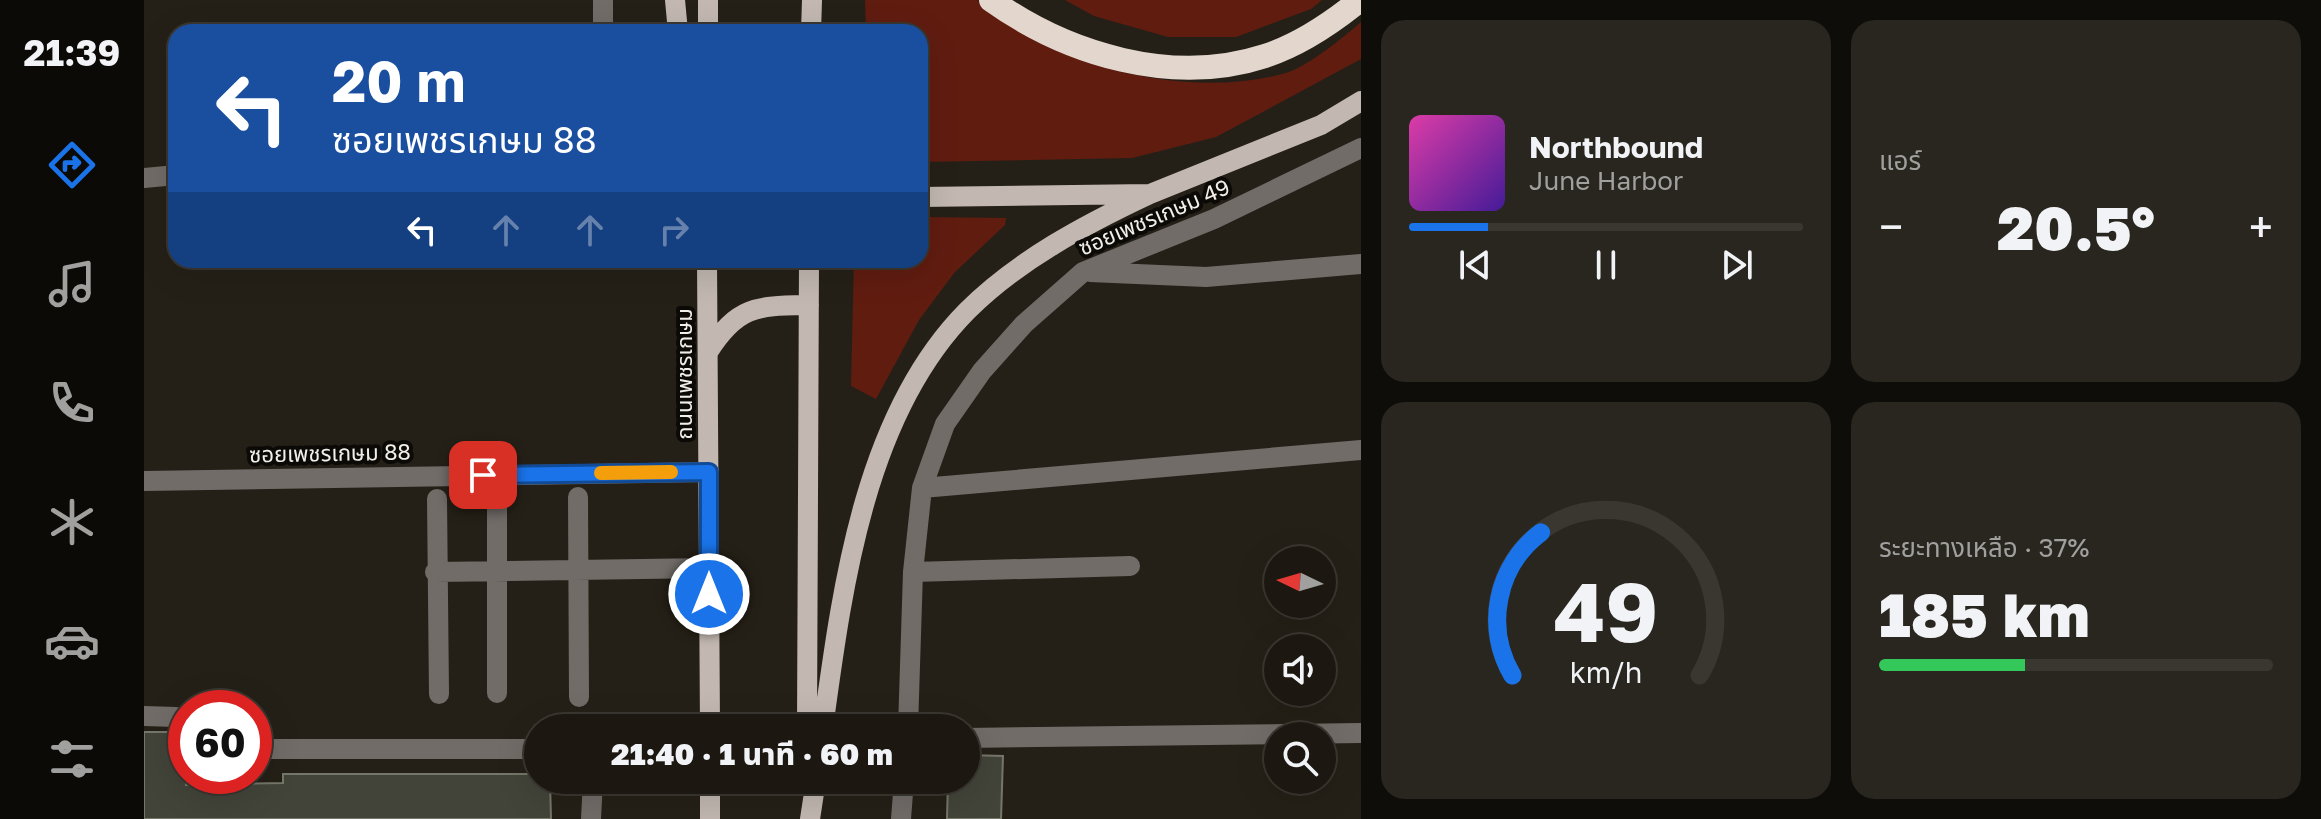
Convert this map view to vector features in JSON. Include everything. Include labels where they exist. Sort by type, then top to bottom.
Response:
[{"type":"highway","points":[[991,0],[1017,19],[1086,50],[1139,65],[1204,67],[1266,56],[1331,23],[1360,0]]},
{"type":"main road","points":[[675,0],[677,24]]},
{"type":"main road","points":[[708,0],[708,24]]},
{"type":"main road","points":[[811,24],[812,0]]},
{"type":"main road","points":[[826,714],[862,511],[877,459],[916,379],[967,312],[1024,266],[1072,233],[1150,194],[1321,125],[1361,101]]},
{"type":"main road","points":[[928,197],[1150,194]]},
{"type":"main road","name":"ถนนเพชรเกษม","points":[[707,268],[710,714]]},
{"type":"main road","points":[[807,714],[809,268]]},
{"type":"main road","points":[[708,352],[725,326],[741,313],[762,306],[809,305]]},
{"type":"main road","points":[[710,794],[710,819]]},
{"type":"main road","points":[[808,794],[809,819]]},
{"type":"main road","points":[[809,819],[813,794]]},
{"type":"street","points":[[603,0],[603,24]]},
{"type":"street","name":"ซอยเพชรเกษม 49","points":[[908,714],[913,572],[922,488],[945,424],[982,371],[1024,324],[1083,272],[1214,219],[1361,148]]},
{"type":"street","points":[[144,178],[168,176]]},
{"type":"street","points":[[1083,272],[1206,277],[1361,264]]},
{"type":"street","points":[[922,488],[1361,450]]},
{"type":"street","name":"ซอยเพชรเกษม 88","points":[[144,481],[709,472]]},
{"type":"street","points":[[578,497],[579,697]]},
{"type":"street","points":[[437,499],[435,572],[439,694]]},
{"type":"street","points":[[497,504],[497,693]]},
{"type":"street","points":[[913,572],[1130,566]]},
{"type":"street","points":[[435,572],[709,568]]},
{"type":"street","points":[[144,716],[168,717]]},
{"type":"street","points":[[980,738],[1361,733]]},
{"type":"street","points":[[272,749],[524,749]]},
{"type":"street","points":[[591,819],[592,794]]},
{"type":"street","points":[[901,819],[903,794]]},
{"type":"shaded area","points":[[865,0],[977,0],[1008,24],[1043,44],[1082,60],[1165,80],[1207,83],[1247,81],[1295,70],[1361,22],[1361,59],[1216,137],[1132,158],[928,162],[928,24],[866,24]]},
{"type":"shaded area","points":[[1065,0],[1322,0],[1311,9],[1236,37],[1168,37],[1094,16]]},
{"type":"shaded area","points":[[928,217],[1006,218],[1005,225],[954,273],[919,320],[876,399],[851,386],[854,268],[928,268]]},
{"type":"building","points":[[144,732],[168,732],[168,794],[272,794],[272,783],[283,783],[283,774],[524,774],[524,794],[550,794],[551,819],[144,819]]},
{"type":"building","points":[[980,755],[1003,756],[1001,819],[947,819],[948,794],[980,794]]},
{"type":"slow traffic","points":[[601,473],[671,472]]},
{"type":"route","points":[[483,475],[709,472],[709,594]]}]
